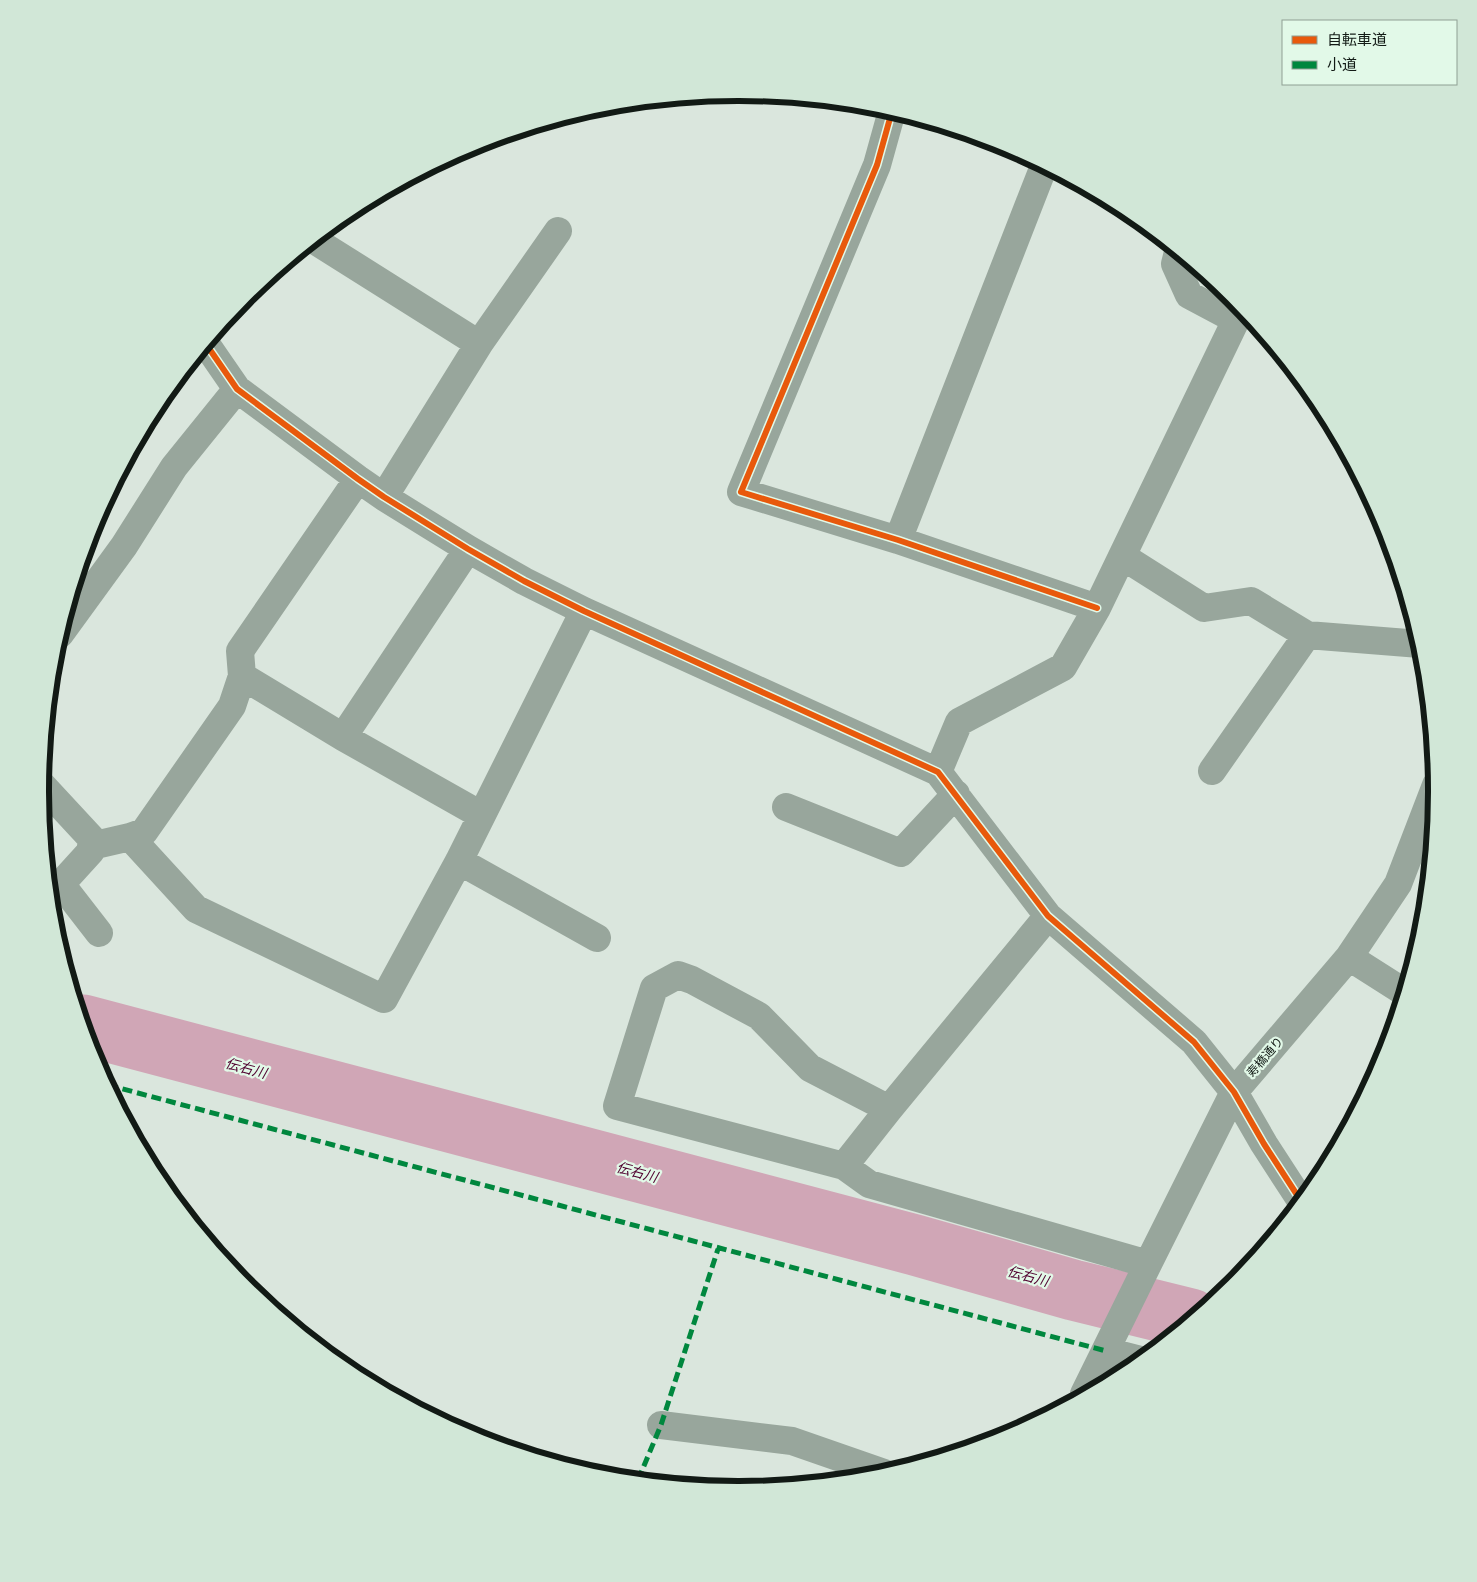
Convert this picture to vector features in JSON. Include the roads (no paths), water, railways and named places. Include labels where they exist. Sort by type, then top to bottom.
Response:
[{"type":"street","points":[[890,119],[877,165],[740,492],[898,540],[1097,608]]},
{"type":"street","points":[[898,540],[1042,171]]},
{"type":"street","points":[[384,497],[479,344],[558,231]]},
{"type":"street","points":[[320,244],[479,344]]},
{"type":"street","points":[[938,772],[959,722],[1063,667],[1097,608],[1236,320],[1189,295],[1175,264],[1176,259]]},
{"type":"street","points":[[209,349],[237,389],[358,479],[468,549],[524,581],[584,611],[938,772],[1048,916],[1194,1042],[1234,1092],[1297,1196]]},
{"type":"street","points":[[78,597],[124,546],[174,467],[237,389]]},
{"type":"street","points":[[91,846],[130,838],[144,832],[150,824],[232,706],[242,676],[240,651],[358,479]]},
{"type":"street","points":[[343,737],[468,549]]},
{"type":"street","points":[[1122,556],[1204,608],[1251,601],[1307,635],[1412,643]]},
{"type":"street","points":[[130,838],[196,909],[384,999],[459,861],[584,611]]},
{"type":"street","points":[[1212,771],[1307,635]]},
{"type":"street","points":[[242,676],[343,737],[481,815]]},
{"type":"street","points":[[49,793],[92,839],[91,851],[61,884],[99,933]]},
{"type":"street","points":[[786,807],[901,853],[956,794]]},
{"type":"street","name":"寿橋通り","points":[[1089,1385],[1234,1092],[1349,957],[1398,884],[1428,807]]},
{"type":"street","points":[[459,861],[597,938]]},
{"type":"street","points":[[844,1166],[1048,916]]},
{"type":"street","points":[[1349,957],[1399,989]]},
{"type":"street","points":[[889,1109],[810,1068],[759,1016],[692,980],[678,975],[654,988],[617,1106],[844,1166],[869,1184],[1145,1269]]},
{"type":"street","points":[[1110,1342],[1134,1356]]},
{"type":"street","points":[[660,1424],[792,1441],[869,1468]]},
{"type":"waterway","name":"伝右川","points":[[90,1027],[915,1245],[1073,1290],[1184,1317]]}]
